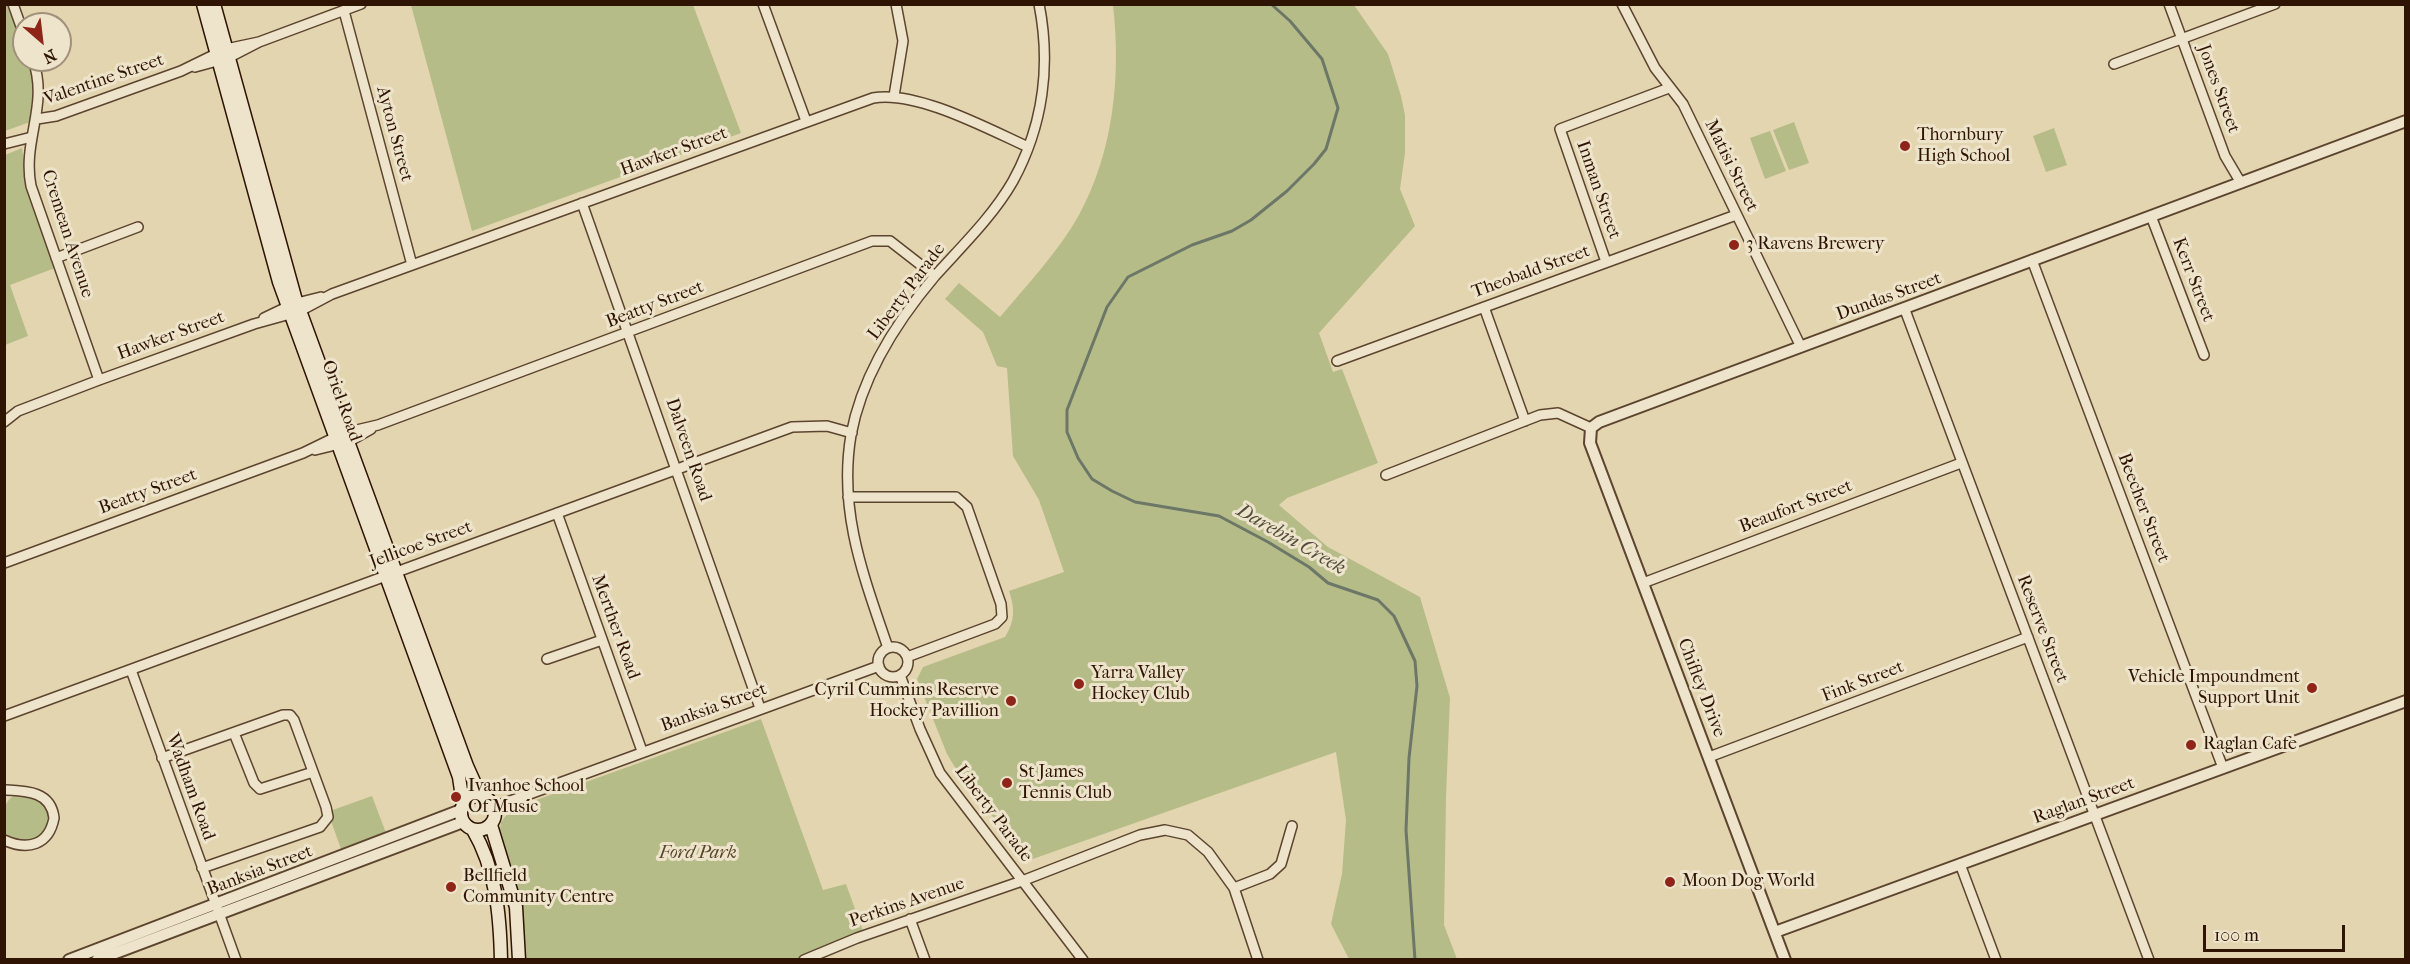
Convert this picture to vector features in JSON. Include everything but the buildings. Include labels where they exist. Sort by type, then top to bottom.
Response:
[{"type":"main road","name":"Oriel Road","points":[[203,4],[222,55],[294,309],[341,439],[384,576],[459,777],[465,817],[482,845],[500,911],[501,960]]},
{"type":"main road","name":"Oriel Road","points":[[214,4],[222,55]]},
{"type":"main road","name":"Oriel Road","points":[[341,439],[396,571],[467,766],[476,786],[490,803]]},
{"type":"main road","points":[[473,797],[490,803],[494,820],[491,825],[479,831],[465,817],[473,797]]},
{"type":"main road","points":[[491,825],[516,907],[519,960]]},
{"type":"street","name":"Valentine Street","points":[[37,119],[56,117],[361,4]]},
{"type":"street","points":[[763,4],[806,121]]},
{"type":"street","points":[[894,96],[903,40],[896,4]]},
{"type":"street","name":"Liberty Parade","points":[[888,648],[858,562],[848,497],[852,433],[879,356],[890,336],[935,276],[995,207],[1012,182],[1028,147],[1036,124],[1044,80],[1044,40],[1039,4]]},
{"type":"street","name":"Matisi Street","points":[[1622,4],[1644,50],[1669,88],[1683,104],[1801,347]]},
{"type":"street","name":"Jones Street","points":[[2169,4],[2224,156],[2241,183]]},
{"type":"street","points":[[2114,64],[2275,4]]},
{"type":"street","name":"Ayton Street","points":[[344,11],[412,265]]},
{"type":"street","name":"Cremean Avenue","points":[[36,72],[40,86],[37,119],[28,166],[31,186],[99,380]]},
{"type":"street","name":"Inman Street","points":[[1606,262],[1560,129],[1669,88]]},
{"type":"street","name":"Hawker Street","points":[[4,422],[18,411],[99,380],[863,101],[894,96],[917,100],[1028,147]]},
{"type":"street","name":"Dundas Street","points":[[1591,428],[1599,422],[1905,310],[2032,260],[2406,121]]},
{"type":"street","points":[[4,144],[32,137]]},
{"type":"street","name":"Dalveen Road","points":[[582,203],[760,708]]},
{"type":"street","name":"Theobald Street","points":[[1337,361],[1736,214]]},
{"type":"street","name":"Kerr Street","points":[[2151,216],[2204,355]]},
{"type":"street","points":[[56,258],[138,227]]},
{"type":"street","name":"Beatty Street","points":[[4,563],[882,239],[898,245],[935,276]]},
{"type":"street","name":"Beecher Street","points":[[2032,260],[2223,768]]},
{"type":"street","points":[[1484,307],[1525,421]]},
{"type":"street","name":"Reserve Street","points":[[1905,310],[2149,960]]},
{"type":"street","points":[[1386,474],[1540,416],[1558,414],[1591,428]]},
{"type":"street","name":"Jellicoe Street","points":[[4,716],[792,427],[827,426],[852,433]]},
{"type":"street","name":"Chifley Drive","points":[[1591,428],[1590,442],[1785,960]]},
{"type":"street","name":"Beaufort Street","points":[[1643,582],[1961,463]]},
{"type":"street","points":[[848,497],[956,497],[967,507],[1001,604],[1002,617],[995,624],[907,657]]},
{"type":"street","name":"Merther Road","points":[[557,513],[642,751]]},
{"type":"street","name":"Fink Street","points":[[1709,757],[2028,638]]},
{"type":"street","points":[[547,659],[602,640]]},
{"type":"street","points":[[888,648],[898,648],[907,657],[907,667],[900,675],[889,676],[879,666],[881,654],[888,648]]},
{"type":"street","name":"Banksia Street","points":[[490,803],[879,666]]},
{"type":"street","name":"Wadham Road","points":[[131,670],[236,960]]},
{"type":"street","name":"Liberty Parade","points":[[900,675],[920,729],[940,773],[1083,960]]},
{"type":"street","name":"Raglan Street","points":[[1775,932],[2406,701]]},
{"type":"street","points":[[162,758],[283,715],[290,715],[294,720],[313,772],[328,817],[321,827],[202,868]]},
{"type":"street","points":[[234,733],[254,783],[260,789],[313,772]]},
{"type":"street","points":[[4,790],[32,791],[42,796],[50,805],[54,818],[46,838],[34,845],[15,845],[4,840]]},
{"type":"street","name":"Banksia Street","points":[[69,960],[217,910],[465,817]]},
{"type":"street","points":[[1234,888],[1270,874],[1281,864],[1292,826]]},
{"type":"street","name":"Perkins Avenue","points":[[804,960],[1022,881],[1140,835],[1165,830],[1188,835],[1208,852],[1234,888],[1258,960]]},
{"type":"street","points":[[1960,864],[1996,960]]},
{"type":"street","name":"Banksia Street","points":[[97,960],[217,910]]},
{"type":"street","points":[[910,920],[925,960]]},
{"type":"green space","points":[[8,4],[12,15],[12,72],[32,72],[34,79],[30,122],[5,131],[4,5]]},
{"type":"green space","points":[[411,5],[693,5],[741,133],[472,231]]},
{"type":"green space","points":[[1113,5],[1354,5],[1388,54],[1405,115],[1405,153],[1400,189],[1415,226],[1319,333],[1333,372],[1342,369],[1378,463],[1287,498],[1279,505],[1328,547],[1420,597],[1450,698],[1444,925],[1457,959],[1349,959],[1331,924],[1342,874],[1346,820],[1336,752],[1027,861],[956,769],[947,754],[917,679],[923,667],[1005,637],[1011,626],[1013,615],[1009,591],[1064,572],[1039,500],[1013,456],[1007,368],[997,366],[983,332],[945,299],[959,283],[1000,317],[1052,255],[1079,215],[1100,165],[1112,112],[1116,58]]},
{"type":"green space","points":[[1794,122],[1809,163],[1789,170],[1773,130]]},
{"type":"green space","points":[[2054,128],[2067,165],[2046,172],[2033,136]]},
{"type":"green space","points":[[1770,131],[1786,171],[1765,179],[1750,138]]},
{"type":"green space","points":[[22,148],[29,194],[55,268],[10,285],[28,336],[5,345],[5,155]]},
{"type":"green space","name":"Ford Park","points":[[761,719],[823,890],[846,884],[863,931],[801,955],[798,959],[521,959],[511,870],[500,830],[501,822],[511,809]]},
{"type":"green space","points":[[19,794],[37,800],[47,809],[48,821],[39,839],[22,842],[5,834],[6,804],[13,796]]},
{"type":"green space","points":[[372,796],[386,833],[341,849],[331,821],[330,811]]},
{"type":"waterway","name":"Darebin Creek","points":[[1271,4],[1290,21],[1322,59],[1338,108],[1326,149],[1287,191],[1251,220],[1232,231],[1192,245],[1128,277],[1107,307],[1067,410],[1067,432],[1078,458],[1092,479],[1112,491],[1135,502],[1219,516],[1309,567],[1328,583],[1378,600],[1394,616],[1415,661],[1417,686],[1409,758],[1406,830],[1415,960]]},
{"type":"place","name":"Thornbury High School","points":[[1905,146]]},
{"type":"place","name":"3 Ravens Brewery","points":[[1734,245]]},
{"type":"place","name":"Yarra Valley Hockey Club","points":[[1079,684]]},
{"type":"place","name":"Vehicle Impoundment Support Unit","points":[[2312,688]]},
{"type":"place","name":"Cyril Cummins Reserve Hockey Pavillion","points":[[1011,701]]},
{"type":"place","name":"Raglan Cafe","points":[[2191,745]]},
{"type":"place","name":"St James Tennis Club","points":[[1007,783]]},
{"type":"place","name":"Ivanhoe School Of Music","points":[[456,797]]},
{"type":"place","name":"Moon Dog World","points":[[1670,882]]},
{"type":"place","name":"Bellfield Community Centre","points":[[451,887]]}]
